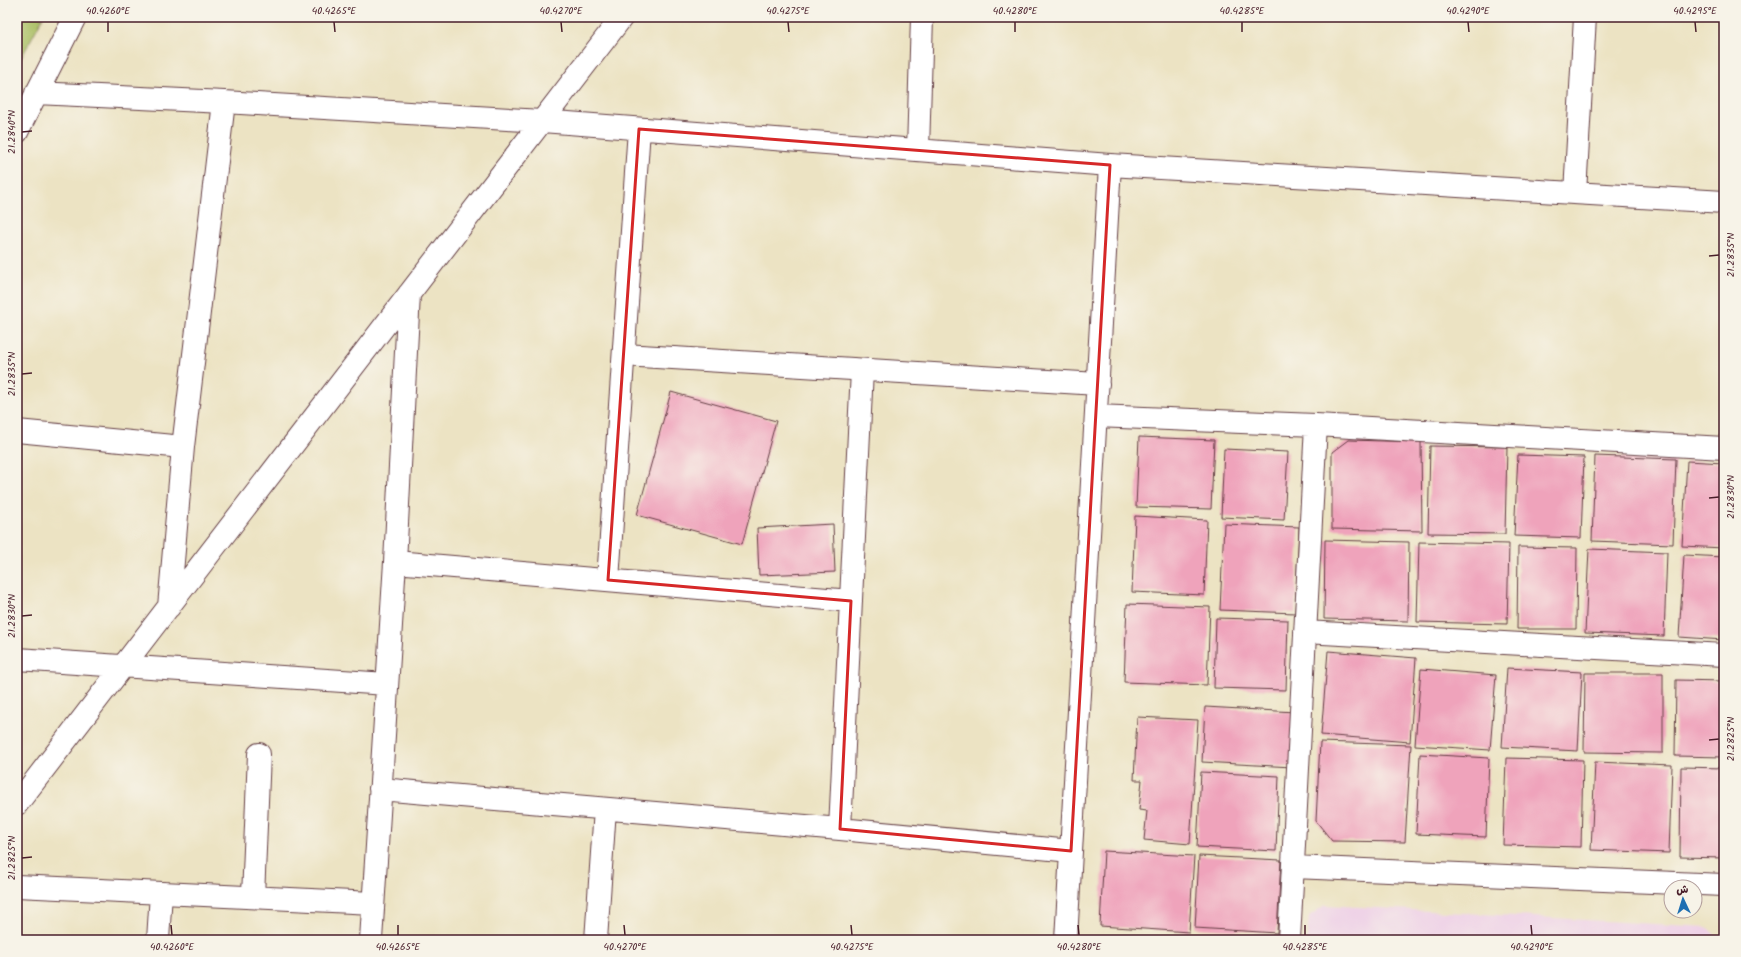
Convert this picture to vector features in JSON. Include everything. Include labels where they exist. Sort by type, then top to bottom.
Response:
[{"type":"street","points":[[17,132],[75,17]]},
{"type":"street","points":[[17,804],[622,17]]},
{"type":"street","points":[[918,150],[922,17]]},
{"type":"street","points":[[1576,193],[1585,17]]},
{"type":"street","points":[[36,93],[224,102],[542,121],[1110,165],[1724,202]]},
{"type":"street","points":[[169,607],[183,446],[224,102]]},
{"type":"street","points":[[608,580],[639,129]]},
{"type":"street","points":[[1066,940],[1110,165]]},
{"type":"street","points":[[370,940],[395,562],[409,294]]},
{"type":"street","points":[[624,355],[1098,384]]},
{"type":"street","points":[[840,829],[862,370]]},
{"type":"street","points":[[1096,416],[1316,425],[1724,448]]},
{"type":"street","points":[[1289,940],[1316,425]]},
{"type":"street","points":[[17,431],[183,446]]},
{"type":"street","points":[[395,562],[851,601]]},
{"type":"street","points":[[1306,632],[1724,655]]},
{"type":"street","points":[[17,659],[387,684]]},
{"type":"street","points":[[253,897],[259,754]]},
{"type":"street","points":[[380,789],[840,829],[1071,851]]},
{"type":"street","points":[[596,940],[605,809]]},
{"type":"street","points":[[1293,867],[1724,885]]},
{"type":"street","points":[[17,886],[373,903]]},
{"type":"street","points":[[158,940],[161,893]]},
{"type":"highlighted area","points":[[639,129],[1110,165],[1071,851],[840,829],[851,601],[608,580]]},
{"type":"shaded area","points":[[1325,905],[1707,927],[1720,940],[1307,940],[1309,916]]},
{"type":"green space","points":[[17,17],[43,17],[17,66]]},
{"type":"building","points":[[671,392],[776,421],[742,544],[637,515]]},
{"type":"building","points":[[1139,437],[1214,440],[1211,509],[1136,507]]},
{"type":"building","points":[[1348,440],[1421,442],[1422,531],[1332,529],[1332,452]]},
{"type":"building","points":[[1430,446],[1507,447],[1505,534],[1428,533]]},
{"type":"building","points":[[1224,449],[1288,452],[1284,520],[1221,517]]},
{"type":"building","points":[[1518,455],[1584,457],[1581,538],[1514,536]]},
{"type":"building","points":[[1595,456],[1676,459],[1673,544],[1592,541]]},
{"type":"building","points":[[1687,461],[1724,463],[1724,548],[1682,546]]},
{"type":"building","points":[[1135,516],[1207,520],[1204,595],[1132,592]]},
{"type":"building","points":[[833,524],[835,572],[759,575],[757,528]]},
{"type":"building","points":[[1224,524],[1299,527],[1295,613],[1220,610]]},
{"type":"building","points":[[1325,540],[1409,542],[1408,621],[1324,619]]},
{"type":"building","points":[[1419,542],[1509,544],[1507,624],[1417,622]]},
{"type":"building","points":[[1518,547],[1577,548],[1576,629],[1517,629]]},
{"type":"building","points":[[1589,549],[1667,552],[1664,636],[1585,633]]},
{"type":"building","points":[[1684,555],[1724,557],[1724,640],[1679,637]]},
{"type":"building","points":[[1127,604],[1210,607],[1207,685],[1124,682]]},
{"type":"building","points":[[1216,618],[1288,620],[1286,690],[1214,688]]},
{"type":"building","points":[[1328,651],[1416,658],[1410,742],[1321,735]]},
{"type":"building","points":[[1507,668],[1582,672],[1578,751],[1502,747]]},
{"type":"building","points":[[1421,669],[1496,675],[1490,750],[1415,745]]},
{"type":"building","points":[[1585,673],[1663,673],[1663,753],[1584,752]]},
{"type":"building","points":[[1676,680],[1724,681],[1724,757],[1675,756]]},
{"type":"building","points":[[1205,707],[1295,712],[1292,767],[1202,762]]},
{"type":"building","points":[[1137,717],[1198,720],[1190,844],[1144,840],[1147,811],[1139,810],[1142,780],[1134,780]]},
{"type":"building","points":[[1320,742],[1411,745],[1405,842],[1332,841],[1316,821]]},
{"type":"building","points":[[1420,754],[1489,758],[1486,837],[1416,834]]},
{"type":"building","points":[[1506,758],[1583,760],[1581,847],[1503,845]]},
{"type":"building","points":[[1595,762],[1672,765],[1669,853],[1591,850]]},
{"type":"building","points":[[1681,767],[1724,768],[1724,858],[1680,857]]},
{"type":"building","points":[[1201,772],[1279,776],[1276,851],[1197,847]]},
{"type":"building","points":[[1104,851],[1194,856],[1189,932],[1100,926]]},
{"type":"building","points":[[1199,856],[1281,860],[1277,933],[1195,928]]},
{"type":"building","points":[[1094,938],[1113,939],[1113,940],[1094,940]]}]
